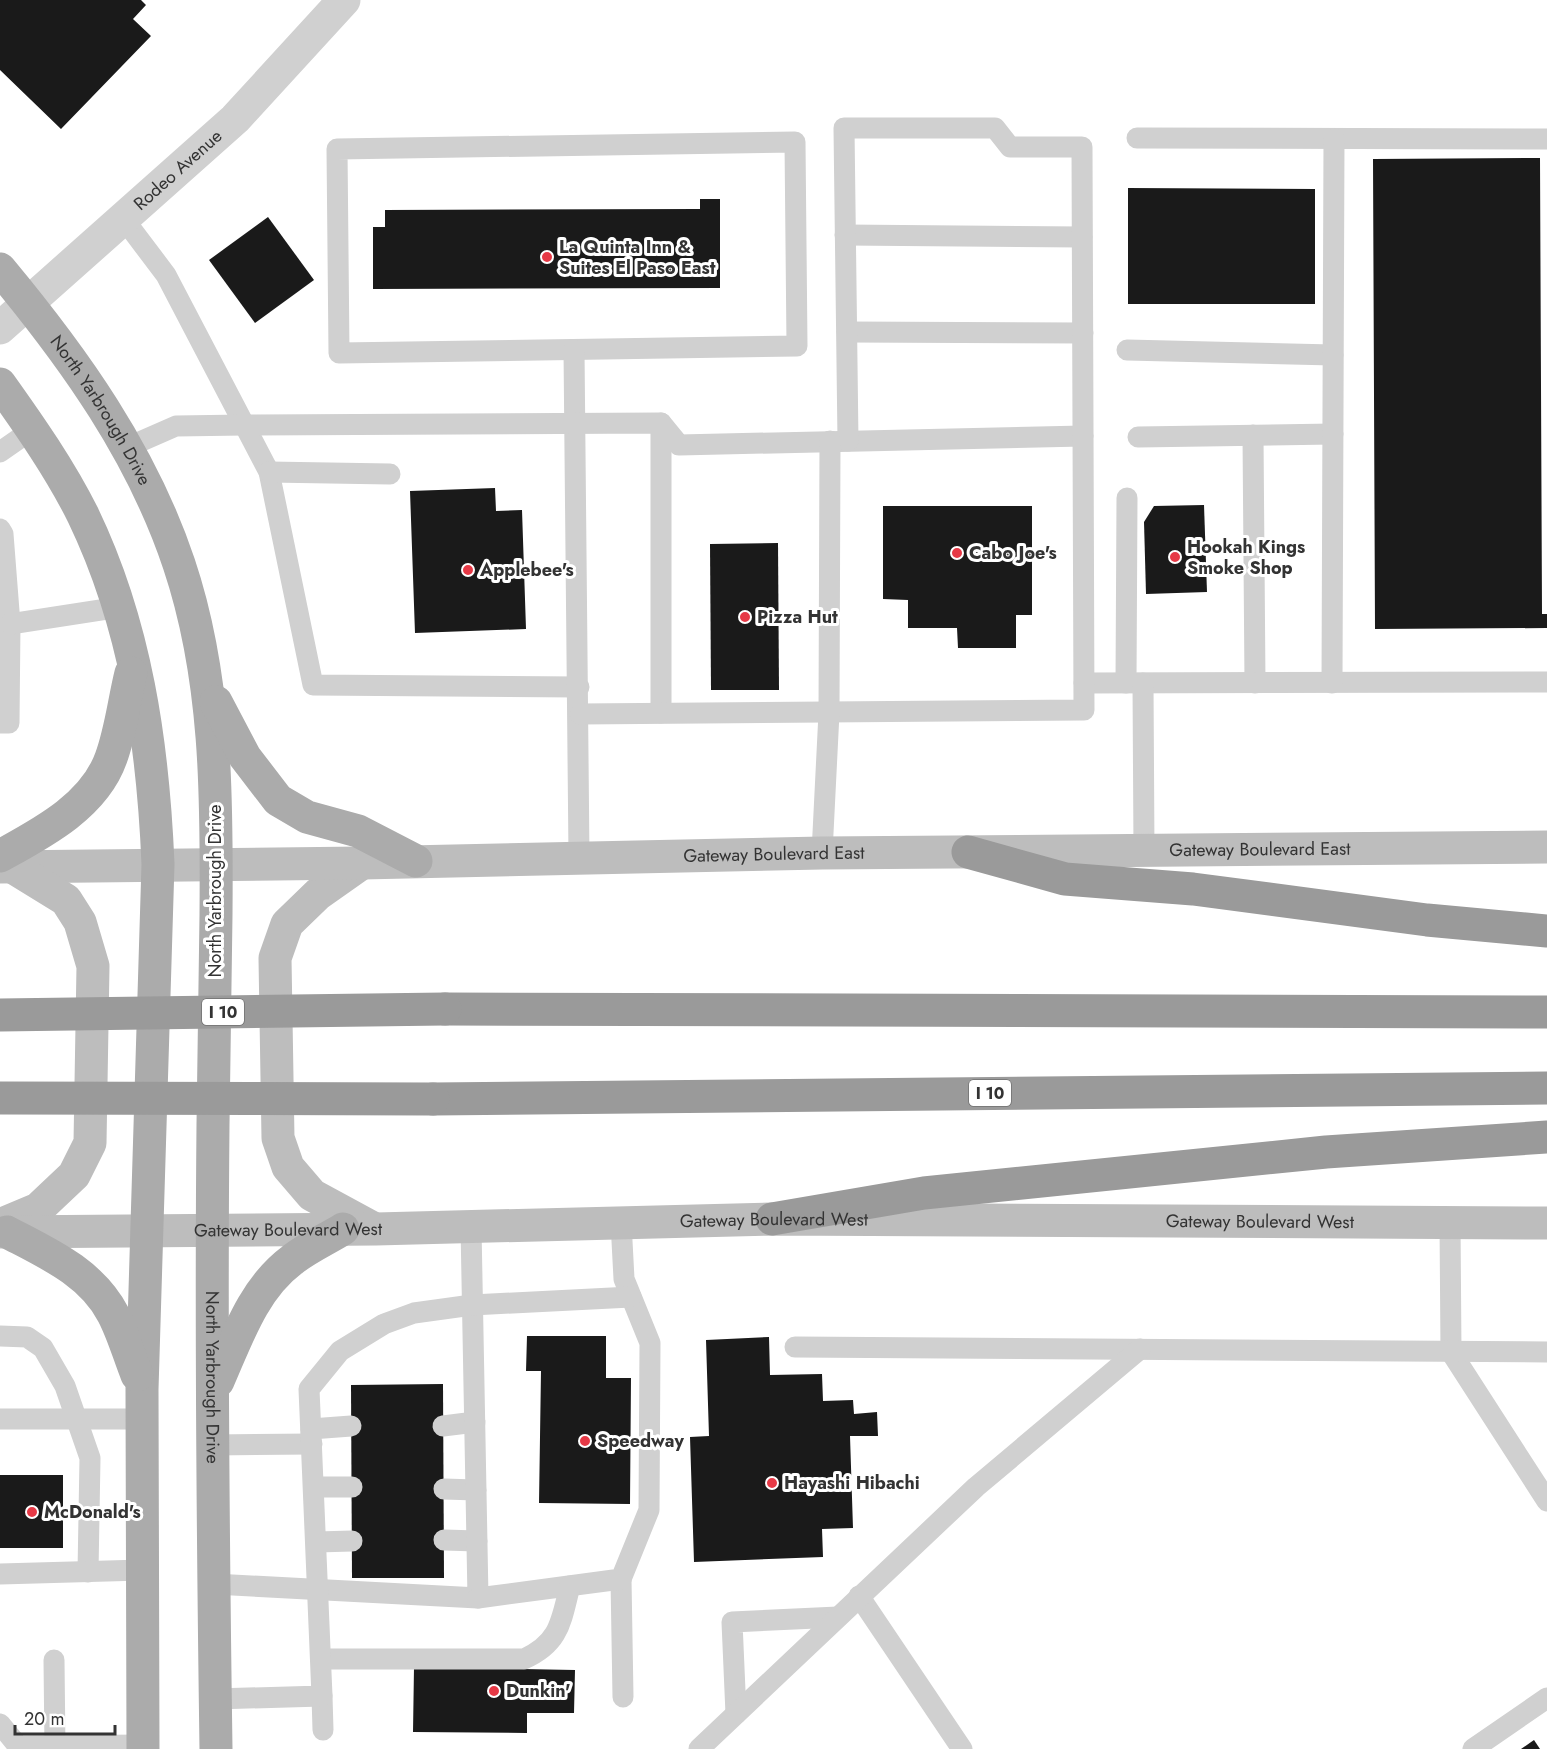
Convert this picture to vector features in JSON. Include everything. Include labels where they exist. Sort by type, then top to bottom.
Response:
[{"type":"highway","points":[[968,852],[1065,879],[1193,889],[1427,920],[1547,931]]},
{"type":"highway","name":"I 10","points":[[0,1015],[445,1009],[1547,1012]]},
{"type":"highway","name":"I 10","points":[[0,1098],[433,1099],[1547,1088]]},
{"type":"highway","points":[[772,1219],[924,1192],[1326,1152],[1547,1137]]},
{"type":"main road","name":"North Yarbrough Drive","points":[[0,269],[79,369],[128,447],[154,502],[179,564],[194,618],[208,688],[215,754],[217,864],[212,1231],[216,1749]]},
{"type":"main road","points":[[0,384],[33,429],[83,515],[120,607],[134,656],[155,782],[158,864],[142,1404],[143,1747]]},
{"type":"main road","points":[[2,1229],[38,1209],[74,1175],[90,1143],[93,966],[80,922],[66,900],[5,863],[90,794],[111,759],[134,656]]},
{"type":"main road","points":[[208,688],[245,757],[278,800],[307,817],[358,831],[416,861]]},
{"type":"main road","name":"Gateway Boulevard East","points":[[5,863],[362,863],[822,853],[1547,847]]},
{"type":"main road","points":[[362,863],[318,894],[287,924],[275,958],[278,1138],[288,1167],[312,1195],[376,1229]]},
{"type":"main road","name":"Gateway Boulevard West","points":[[2,1229],[146,1231],[376,1229],[772,1219],[1547,1223]]},
{"type":"main road","points":[[2,1229],[66,1262],[99,1293],[113,1313],[142,1404]]},
{"type":"main road","points":[[212,1394],[244,1320],[267,1283],[292,1260],[344,1229]]},
{"type":"street","name":"Rodeo Avenue","points":[[0,328],[236,119],[344,0]]},
{"type":"lane","points":[[580,714],[661,713],[829,712],[1084,710],[1082,147],[1010,147],[995,128],[844,128],[847,332],[839,441],[829,712],[822,853]]},
{"type":"lane","points":[[1137,138],[1547,139]]},
{"type":"lane","points":[[1332,683],[1334,138]]},
{"type":"lane","points":[[795,142],[797,346],[574,350],[339,353],[337,149],[795,142]]},
{"type":"lane","points":[[123,218],[166,275],[269,472],[313,686],[579,687]]},
{"type":"lane","points":[[845,235],[1082,237]]},
{"type":"lane","points":[[847,332],[1083,333]]},
{"type":"lane","points":[[574,350],[580,714],[579,857]]},
{"type":"lane","points":[[1127,350],[1333,355]]},
{"type":"lane","points":[[128,447],[176,426],[244,425],[661,423],[680,445],[1083,436]]},
{"type":"lane","points":[[661,423],[661,713]]},
{"type":"lane","points":[[0,452],[33,429]]},
{"type":"lane","points":[[1138,437],[1333,434]]},
{"type":"lane","points":[[1253,435],[1255,683]]},
{"type":"lane","points":[[269,472],[390,474]]},
{"type":"lane","points":[[1127,498],[1144,851]]},
{"type":"lane","points":[[0,529],[3,534],[10,624],[9,723],[0,723]]},
{"type":"lane","points":[[10,624],[120,607]]},
{"type":"lane","points":[[1084,683],[1547,682]]},
{"type":"lane","points":[[621,1222],[624,1279],[650,1343],[649,1510],[621,1579],[623,1698]]},
{"type":"lane","points":[[1450,1222],[1451,1352],[1547,1501]]},
{"type":"lane","points":[[471,1227],[478,1598]]},
{"type":"lane","points":[[323,1730],[309,1389],[340,1351],[384,1324],[414,1313],[472,1305],[631,1297]]},
{"type":"lane","points":[[0,1336],[27,1337],[43,1348],[65,1386],[90,1458],[88,1572]]},
{"type":"lane","points":[[795,1347],[1547,1352]]},
{"type":"lane","points":[[699,1749],[976,1487],[1140,1350]]},
{"type":"lane","points":[[0,1419],[75,1419],[142,1404]]},
{"type":"lane","points":[[443,1426],[475,1422]]},
{"type":"lane","points":[[213,1445],[312,1436],[351,1426]]},
{"type":"lane","points":[[314,1487],[352,1487]]},
{"type":"lane","points":[[444,1489],[476,1490]]},
{"type":"lane","points":[[317,1542],[352,1540]]},
{"type":"lane","points":[[444,1540],[477,1541]]},
{"type":"lane","points":[[0,1575],[142,1570]]},
{"type":"lane","points":[[214,1584],[478,1598],[621,1579]]},
{"type":"lane","points":[[321,1659],[524,1659],[537,1653],[557,1635],[570,1586]]},
{"type":"lane","points":[[860,1596],[962,1749]]},
{"type":"lane","points":[[736,1714],[732,1622],[838,1617]]},
{"type":"lane","points":[[54,1660],[55,1747]]},
{"type":"lane","points":[[215,1699],[322,1696]]},
{"type":"lane","points":[[1473,1749],[1547,1698]]},
{"type":"lane","points":[[0,1724],[18,1746],[143,1747]]},
{"type":"building","points":[[0,0],[141,0],[146,5],[133,19],[151,36],[61,129],[0,70]]},
{"type":"building","points":[[1540,158],[1542,614],[1547,614],[1547,628],[1375,629],[1373,159]]},
{"type":"building","points":[[1128,188],[1315,189],[1315,304],[1128,304]]},
{"type":"building","name":"La Quinta Inn & Suites El Paso East","points":[[700,199],[720,199],[720,288],[373,289],[373,227],[385,227],[385,210],[700,209]]},
{"type":"building","points":[[268,217],[314,280],[255,323],[209,260]]},
{"type":"building","name":"Applebee's","points":[[495,488],[496,511],[522,510],[526,629],[415,633],[410,491]]},
{"type":"building","name":"Hookah Kings Smoke Shop","points":[[1204,505],[1207,592],[1146,594],[1144,522],[1154,506]]},
{"type":"building","name":"Cabo Joe's","points":[[883,506],[1032,506],[1032,615],[1016,615],[1016,648],[958,648],[957,628],[908,628],[908,600],[883,599]]},
{"type":"building","name":"Pizza Hut","points":[[778,543],[779,690],[711,690],[710,544]]},
{"type":"building","name":"Speedway","points":[[527,1336],[606,1336],[606,1378],[631,1378],[630,1504],[539,1503],[541,1371],[526,1371]]},
{"type":"building","name":"Hayashi Hibachi","points":[[769,1337],[770,1375],[822,1374],[823,1401],[853,1400],[854,1414],[877,1412],[878,1436],[850,1436],[853,1528],[822,1529],[823,1557],[694,1562],[690,1437],[709,1436],[706,1340]]},
{"type":"building","points":[[443,1384],[444,1578],[352,1578],[351,1385]]},
{"type":"building","name":"McDonald's","points":[[0,1475],[63,1475],[63,1548],[0,1548]]},
{"type":"building","name":"Dunkin'","points":[[414,1667],[575,1670],[574,1713],[527,1713],[527,1733],[413,1732]]},
{"type":"building","points":[[1534,1740],[1540,1749],[1521,1749]]},
{"type":"place","name":"La Quinta Inn & Suites El Paso East","points":[[547,257]]},
{"type":"place","name":"Cabo Joe's","points":[[957,553]]},
{"type":"place","name":"Hookah Kings Smoke Shop","points":[[1175,557]]},
{"type":"place","name":"Applebee's","points":[[468,570]]},
{"type":"place","name":"Pizza Hut","points":[[745,617]]},
{"type":"place","name":"Speedway","points":[[585,1441]]},
{"type":"place","name":"Hayashi Hibachi","points":[[772,1483]]},
{"type":"place","name":"McDonald's","points":[[32,1512]]},
{"type":"place","name":"Dunkin'","points":[[494,1691]]}]
